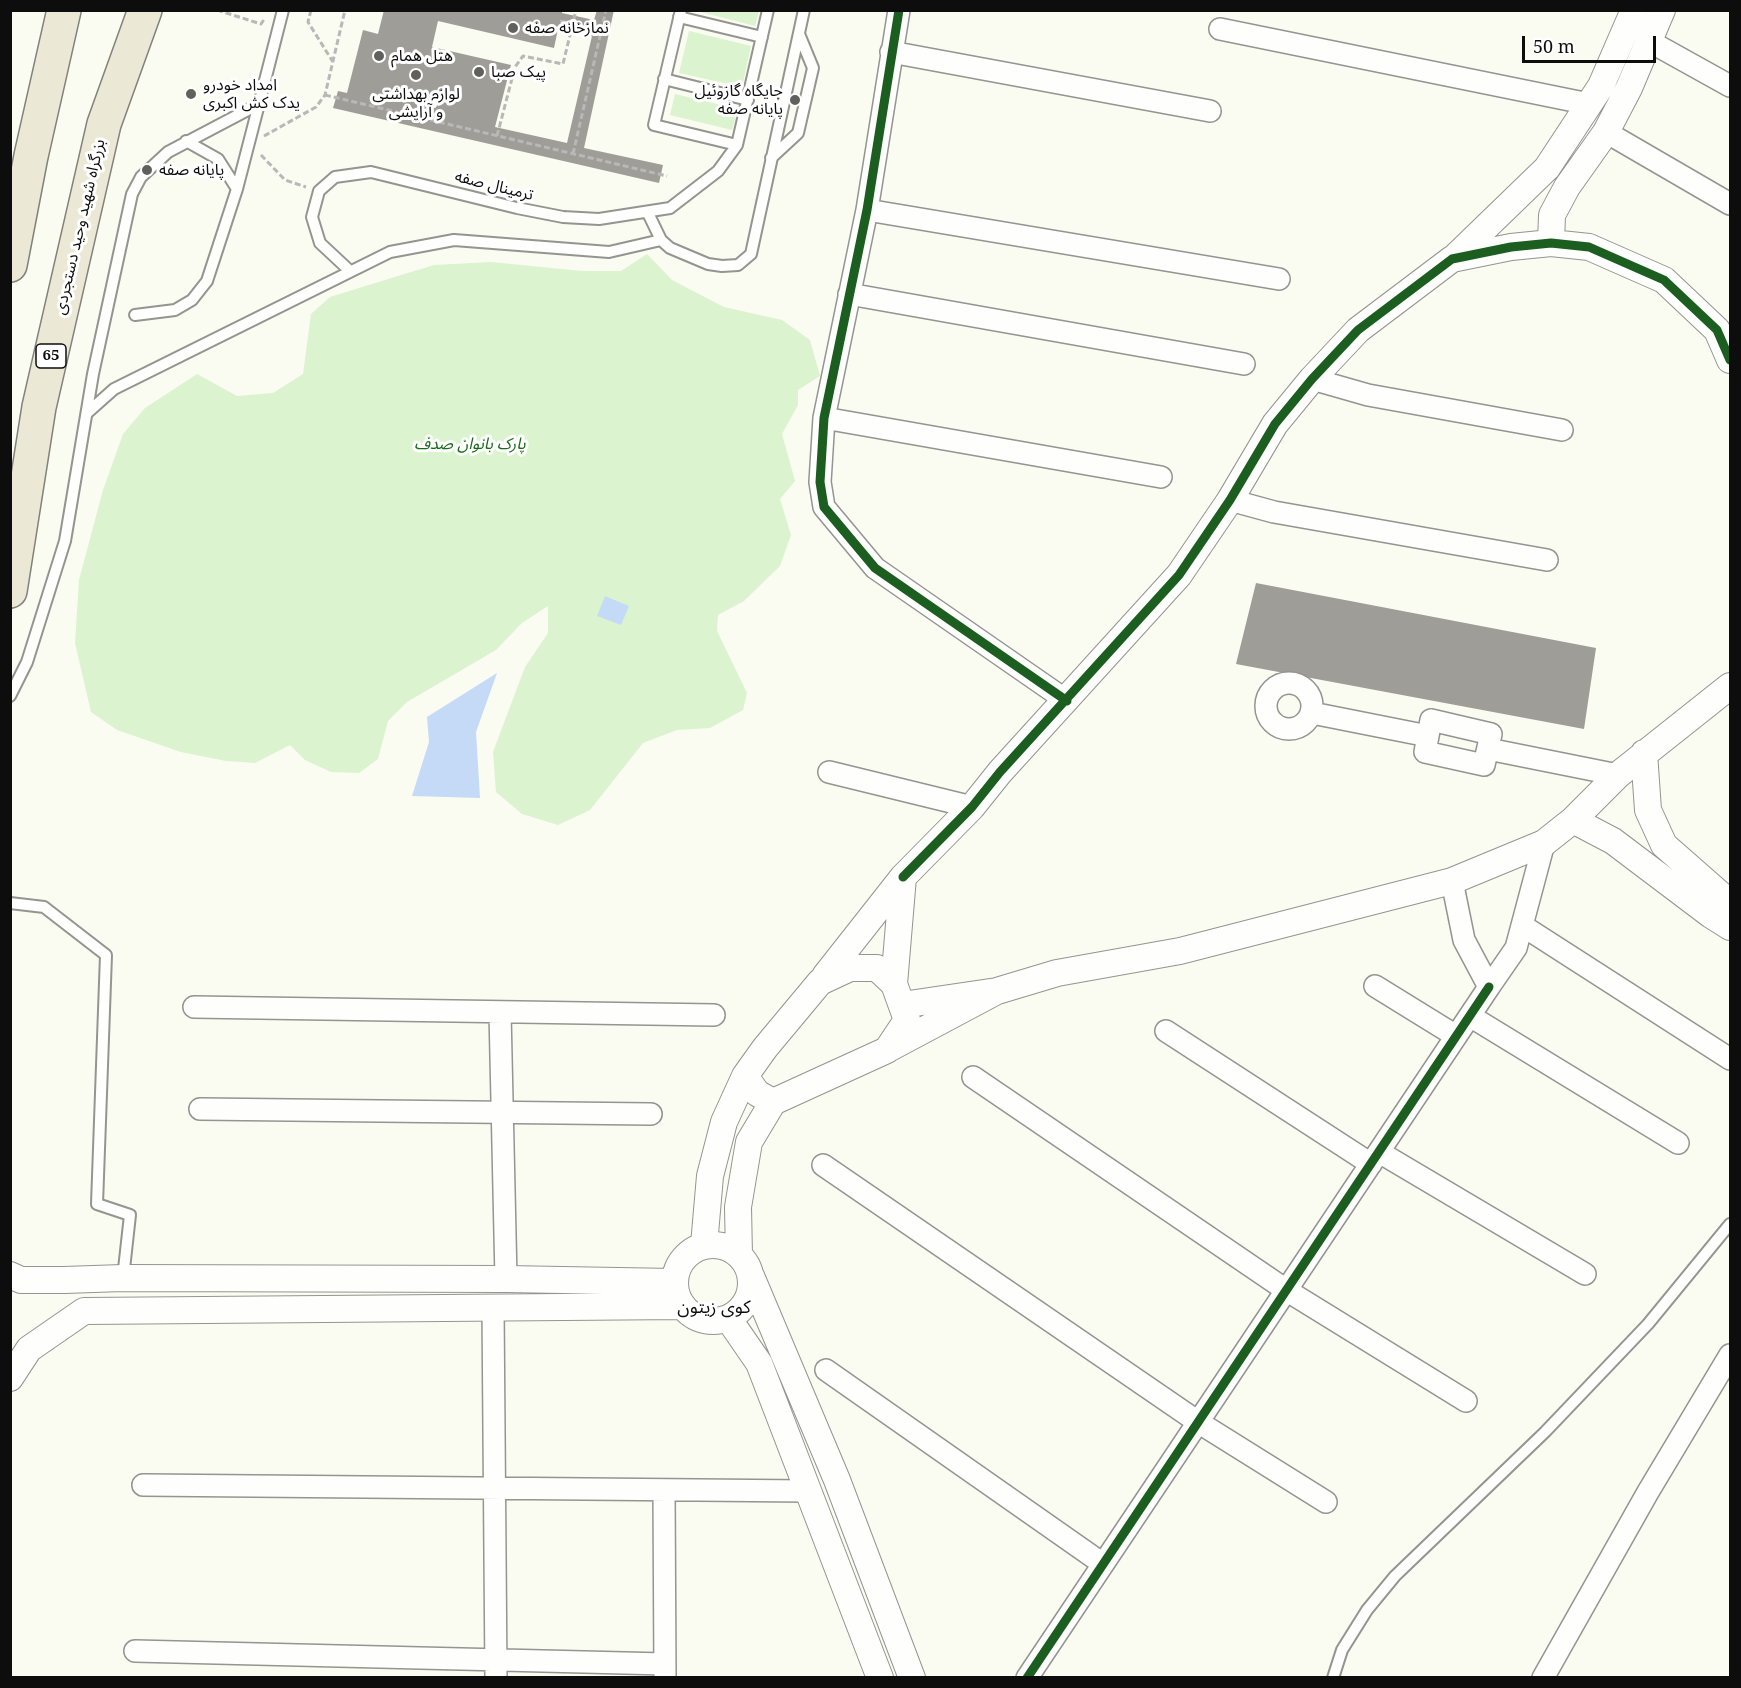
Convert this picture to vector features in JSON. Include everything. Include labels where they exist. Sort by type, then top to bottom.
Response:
[{"type":"highway","points":[[10,265],[31,156],[64,10]]},
{"type":"highway","points":[[31,156],[76,10]]},
{"type":"highway","points":[[104,124],[128,10]]},
{"type":"highway","name":"بزرگراه شهید وحید دستجردی","points":[[10,591],[39,407],[104,124],[146,10]]},
{"type":"street","points":[[899,10],[867,210],[824,418],[820,482],[824,507],[875,568],[1067,700]]},
{"type":"street","points":[[704,1245],[710,1176],[724,1122],[745,1076],[765,1048],[903,877],[972,807],[1000,772],[1179,575],[1230,500],[1275,424],[1312,379],[1358,330],[1452,259],[1547,168],[1601,86],[1634,10]]},
{"type":"street","points":[[1551,243],[1552,215],[1567,187],[1606,132],[1662,10]]},
{"type":"street","points":[[1220,29],[1589,104]]},
{"type":"street","points":[[1648,41],[1731,86]]},
{"type":"street","points":[[891,52],[1210,111]]},
{"type":"street","points":[[1606,132],[1731,204]]},
{"type":"street","points":[[867,210],[1279,279]]},
{"type":"street","points":[[1452,259],[1510,247],[1551,243],[1590,247],[1664,280],[1717,330],[1731,360]]},
{"type":"street","points":[[849,294],[1244,364]]},
{"type":"street","points":[[1312,379],[1368,395],[1562,430]]},
{"type":"street","points":[[824,418],[1161,477]]},
{"type":"street","points":[[1230,500],[1274,512],[1546,560]]},
{"type":"street","points":[[912,1677],[837,1480],[745,1265],[716,1244],[704,1245],[683,1259],[674,1282],[676,1295],[692,1315],[704,1320],[728,1318],[739,1311],[746,1301],[751,1289],[745,1265],[738,1207],[749,1142],[773,1101],[887,1050],[997,991],[1057,973],[1180,951],[1452,881],[1544,843],[1573,820],[1618,775],[1644,753],[1730,688]]},
{"type":"street","points":[[1312,713],[1428,736]]},
{"type":"street","points":[[1431,720],[1491,734],[1488,749],[1484,765],[1425,752],[1431,720]]},
{"type":"street","points":[[1488,749],[1618,775]]},
{"type":"street","points":[[1644,753],[1648,810],[1664,844],[1731,903]]},
{"type":"street","points":[[828,772],[972,807]]},
{"type":"street","points":[[1573,820],[1613,841],[1731,927]]},
{"type":"street","points":[[1027,1677],[1516,948],[1544,843]]},
{"type":"street","points":[[898,995],[903,877]]},
{"type":"street","points":[[1452,881],[1464,940],[1489,987]]},
{"type":"street","points":[[1523,926],[1731,1059]]},
{"type":"street","points":[[820,982],[850,968],[877,968],[898,995],[907,1020],[887,1050]]},
{"type":"street","points":[[1375,986],[1456,1036]]},
{"type":"street","points":[[898,995],[997,991]]},
{"type":"street","points":[[194,1007],[714,1015]]},
{"type":"street","points":[[500,1012],[506,1279]]},
{"type":"street","points":[[1470,1016],[1678,1143]]},
{"type":"street","points":[[1166,1031],[1375,1158],[1585,1274]]},
{"type":"street","points":[[745,1076],[757,1093],[773,1101]]},
{"type":"street","points":[[973,1077],[1286,1290],[1466,1401]]},
{"type":"street","points":[[200,1109],[651,1114]]},
{"type":"street","points":[[824,1165],[1198,1422],[1326,1502]]},
{"type":"street","points":[[10,1275],[21,1280],[506,1279],[674,1282]]},
{"type":"street","points":[[123,1278],[124,1310]]},
{"type":"street","points":[[10,1378],[29,1349],[84,1311],[683,1306]]},
{"type":"street","points":[[493,1307],[496,1669]]},
{"type":"street","points":[[728,1318],[759,1363],[880,1677]]},
{"type":"street","points":[[1543,1677],[1648,1492],[1731,1356]]},
{"type":"street","points":[[826,1370],[1103,1564]]},
{"type":"street","points":[[142,1485],[808,1491]]},
{"type":"street","points":[[135,1651],[496,1669],[665,1671],[664,1490]]},
{"type":"lane","points":[[135,315],[175,310],[192,300],[207,281],[237,189],[283,10]]},
{"type":"lane","name":"ترمینال صفه","points":[[319,191],[335,177],[371,172],[563,217],[599,219],[670,208],[718,171],[737,145],[768,10]]},
{"type":"lane","points":[[648,213],[661,240],[670,248],[708,264],[738,265],[751,254],[804,10]]},
{"type":"lane","points":[[737,145],[654,125],[664,79],[680,14],[762,37]]},
{"type":"lane","points":[[771,158],[798,133],[813,68],[799,34]]},
{"type":"lane","points":[[664,79],[748,100]]},
{"type":"lane","points":[[10,696],[27,662],[65,541],[93,374],[132,194],[141,177],[168,152],[259,104]]},
{"type":"lane","points":[[186,141],[218,159],[237,189]]},
{"type":"lane","points":[[319,191],[312,217],[320,243],[350,271]]},
{"type":"lane","points":[[87,413],[114,389],[390,252],[454,240],[609,252],[661,240]]},
{"type":"lane","points":[[10,903],[44,906],[106,955],[97,1204],[130,1215],[123,1278]]},
{"type":"lane","points":[[1333,1677],[1342,1650],[1366,1610],[1395,1576],[1569,1407],[1648,1324],[1731,1224]]},
{"type":"path","points":[[218,10],[261,24],[270,10]]},
{"type":"path","points":[[311,10],[308,22],[333,62]]},
{"type":"path","points":[[319,191],[285,180],[249,144],[316,107],[325,95],[345,10]]},
{"type":"path","points":[[497,136],[515,68],[523,56],[563,64],[576,10]]},
{"type":"path","points":[[573,154],[606,10]]},
{"type":"path","points":[[560,21],[602,30]]},
{"type":"path","points":[[325,95],[667,176]]},
{"type":"green space","points":[[693,10],[759,10],[759,11],[755,26]]},
{"type":"green space","points":[[689,31],[751,46],[742,87],[679,73]]},
{"type":"green space","points":[[675,94],[738,109],[732,130],[670,115]]},
{"type":"green space","name":"پارک بانوان صدف","points":[[647,254],[672,280],[724,307],[782,320],[810,340],[820,376],[798,390],[798,405],[782,434],[795,481],[780,499],[791,535],[780,566],[744,601],[718,615],[717,631],[747,693],[743,710],[710,728],[677,730],[643,743],[590,810],[558,825],[522,814],[496,792],[493,752],[525,667],[548,633],[548,606],[522,623],[496,650],[407,702],[388,721],[378,759],[359,773],[331,772],[305,760],[290,745],[255,763],[226,761],[181,752],[117,730],[91,712],[75,643],[79,580],[103,490],[123,434],[145,408],[197,374],[237,396],[273,393],[303,374],[311,314],[330,297],[388,279],[434,265],[491,262],[582,271],[621,271]]},
{"type":"water","points":[[605,596],[629,606],[621,625],[597,616]]},
{"type":"water","points":[[497,673],[476,732],[480,798],[412,796],[429,742],[427,717]]},
{"type":"building","points":[[384,10],[562,10],[562,13],[594,20],[597,10],[614,10],[584,148],[663,165],[659,183],[333,108],[338,91],[347,93],[363,30],[378,34]],"holes":[[[438,21],[554,48],[558,29],[592,36],[567,143],[495,127],[511,65],[432,47]]]},
{"type":"building","points":[[1256,583],[1596,648],[1584,729],[1236,664]]},
{"type":"cycle path","points":[[899,10],[867,210],[824,418],[820,482],[824,507],[875,568],[1067,701]]},
{"type":"cycle path","points":[[903,877],[972,807],[1000,772],[1179,575],[1230,500],[1275,424],[1312,379],[1358,330],[1452,259],[1511,247],[1551,243],[1589,247],[1664,280],[1717,330],[1730,360]]},
{"type":"cycle path","points":[[1027,1678],[1489,987]]},
{"type":"place","name":"نمازخانه صفه","points":[[513,28]]},
{"type":"place","name":"هتل همام","points":[[379,56]]},
{"type":"place","name":"پیک صبا","points":[[479,72]]},
{"type":"place","name":"لوازم بهداشتی و آرایشی","points":[[416,75]]},
{"type":"place","name":"امداد خودرو یدک کش اکبری","points":[[191,94]]},
{"type":"place","name":"جایگاه گازوئیل پایانه صفه","points":[[795,100]]},
{"type":"place","name":"پایانه صفه","points":[[147,170]]},
{"type":"district","name":"کوی زیتون","points":[[714,1308]]}]
